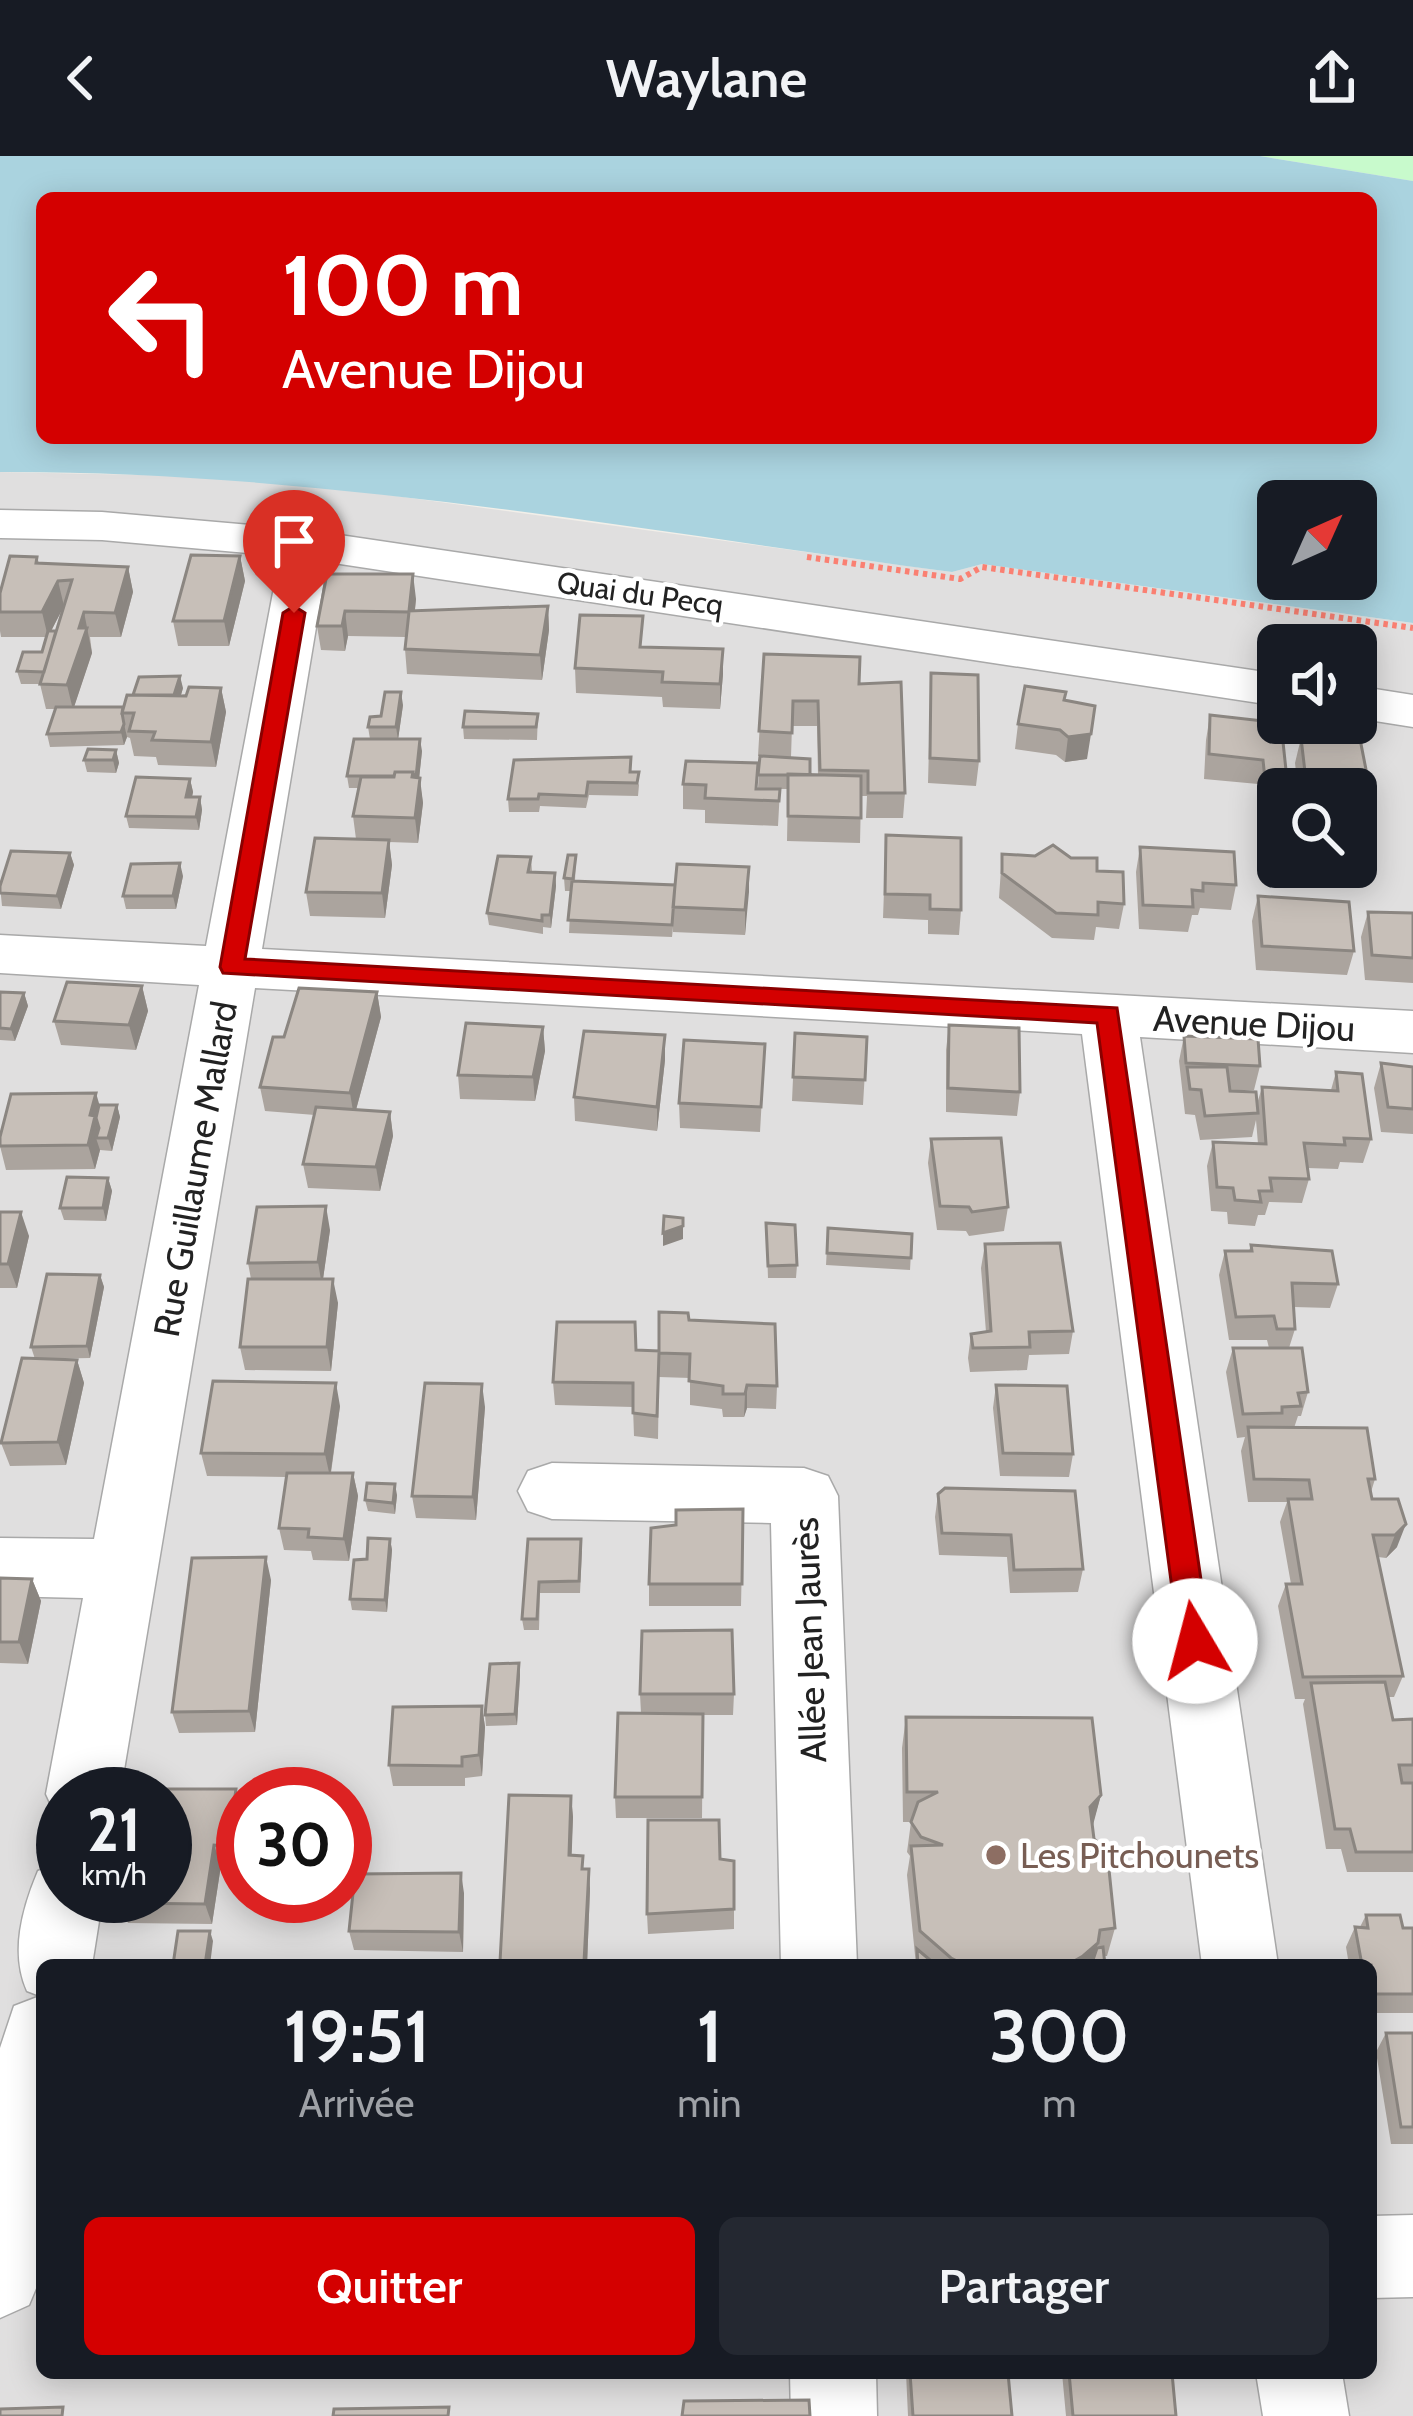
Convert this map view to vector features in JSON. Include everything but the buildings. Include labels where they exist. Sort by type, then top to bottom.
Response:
[{"type":"street","name":"Quai du Pecq","points":[[0,524],[126,528],[305,544],[1257,687]]},
{"type":"street","name":"Rue Guillaume Mallard","points":[[88,1767],[305,544]]},
{"type":"street","points":[[1377,705],[1413,711]]},
{"type":"street","name":"Avenue Dijou","points":[[0,954],[1413,1032]]},
{"type":"street","points":[[1108,1015],[1239,1959]]},
{"type":"street","name":"Allée Jean Jaurès","points":[[552,1491],[804,1496],[819,1959]]},
{"type":"street","points":[[0,1567],[121,1569]]},
{"type":"street","points":[[55,1959],[61,1923]]},
{"type":"street","points":[[36,2068],[0,2279],[36,2282]]},
{"type":"street","points":[[1377,2257],[1413,2256]]},
{"type":"street","points":[[832,2379],[834,2416]]},
{"type":"street","points":[[1300,2379],[1306,2416]]},
{"type":"path","points":[[808,557],[960,579],[982,567],[1413,628]]},
{"type":"shaded area","points":[[0,472],[189,476],[330,487],[952,572],[981,564],[1413,623],[1413,2416],[0,2416]]},
{"type":"green space","points":[[1260,156],[1413,156],[1413,181]]},
{"type":"water","points":[[0,156],[1260,156],[1413,181],[1413,623],[982,564],[952,572],[477,506],[239,481],[0,472]]},
{"type":"place","name":"Les Pitchounets","points":[[996,1855]]},
{"type":"route","points":[[294,613],[232,967],[1108,1015],[1195,1641]]}]
